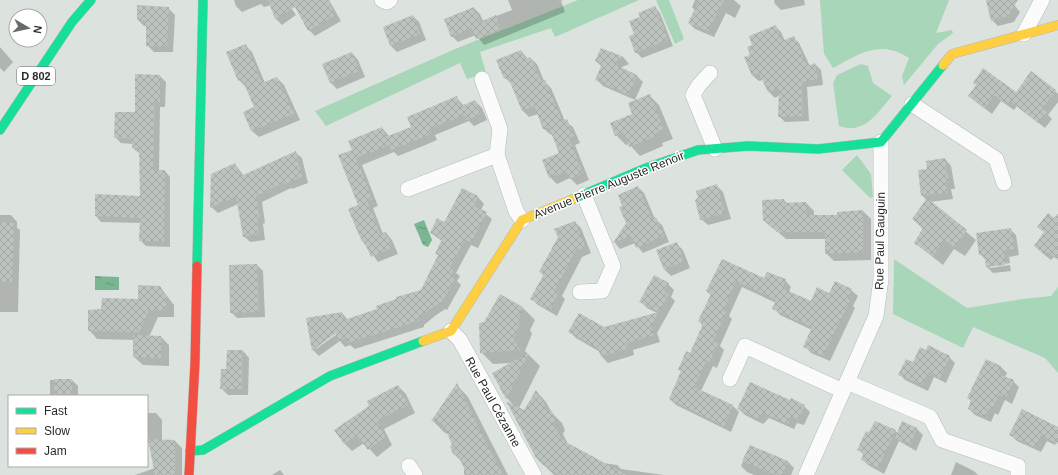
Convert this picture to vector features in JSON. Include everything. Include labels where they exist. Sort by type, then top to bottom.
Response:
[{"type":"street","name":"D 802","points":[[72,22],[82,0]]},
{"type":"street","name":"D 802","points":[[0,130],[72,22],[91,0]]},
{"type":"street","points":[[189,475],[195,363],[203,0]]},
{"type":"street","points":[[382,0],[386,2],[390,0]]},
{"type":"street","points":[[1024,34],[1042,0]]},
{"type":"street","points":[[881,142],[952,54],[1058,25]]},
{"type":"street","points":[[710,73],[699,85],[693,95],[715,149]]},
{"type":"street","name":"Avenue Pierre Auguste Renoir","points":[[482,79],[500,129],[497,155],[516,211],[522,220]]},
{"type":"street","points":[[912,104],[996,159],[1004,183]]},
{"type":"street","name":"Avenue Pierre Auguste Renoir","points":[[451,331],[522,220],[584,196],[646,168],[698,150],[748,146],[818,149],[881,142]]},
{"type":"street","name":"Rue Paul Gauguin","points":[[806,475],[876,316],[881,279],[881,142]]},
{"type":"street","points":[[408,189],[497,155]]},
{"type":"street","points":[[580,292],[602,291],[613,266],[584,196]]},
{"type":"street","points":[[190,451],[202,450],[330,376],[451,331]]},
{"type":"street","name":"Rue Paul Cézanne","points":[[451,331],[460,340],[532,474]]},
{"type":"street","points":[[730,379],[745,346],[845,386],[930,417],[942,440],[1018,466],[1018,475]]},
{"type":"shaded area","points":[[578,0],[639,0],[555,37],[551,28],[480,52],[486,73],[467,79],[460,63],[326,126],[315,111],[455,49]]},
{"type":"shaded area","points":[[656,0],[669,0],[684,39],[675,44]]},
{"type":"shaded area","points":[[820,0],[949,0],[936,33],[952,30],[953,33],[938,44],[904,85],[902,76],[909,58],[898,52],[879,49],[870,51],[833,68],[824,54]]},
{"type":"shaded area","points":[[861,64],[868,66],[873,83],[892,96],[870,121],[863,125],[856,128],[839,126],[833,83],[837,75]]},
{"type":"shaded area","points":[[857,155],[871,174],[873,197],[870,198],[842,170]]},
{"type":"shaded area","points":[[894,259],[967,308],[1051,296],[1058,287],[1058,373],[1045,358],[973,327],[963,348],[893,314]]},
{"type":"water","points":[[424,220],[432,240],[428,247],[423,245],[414,224]]},
{"type":"water","points":[[95,276],[119,277],[119,290],[95,290]]},
{"type":"building","points":[[268,0],[328,0],[335,15],[308,31],[295,7],[275,19]]},
{"type":"building","points":[[699,0],[724,0],[708,31],[688,23]]},
{"type":"building","points":[[986,0],[1018,0],[1008,16],[991,21]]},
{"type":"building","points":[[137,5],[169,7],[167,46],[146,46],[146,21],[137,20]]},
{"type":"building","points":[[655,6],[668,40],[635,53],[629,36],[634,34],[629,21],[640,17],[638,13]]},
{"type":"building","points":[[474,7],[480,22],[496,15],[500,30],[476,39],[472,28],[451,37],[444,19]]},
{"type":"building","points":[[413,15],[420,34],[390,46],[383,27]]},
{"type":"building","points":[[776,25],[782,41],[794,36],[807,66],[815,63],[818,79],[802,82],[803,116],[778,117],[779,88],[768,92],[759,73],[752,76],[744,57],[750,55],[747,47],[752,45],[749,36]]},
{"type":"building","points":[[246,44],[262,83],[277,77],[294,114],[251,131],[243,112],[254,107],[242,79],[238,81],[226,52]]},
{"type":"building","points":[[601,48],[624,57],[612,63],[637,75],[629,95],[595,80],[602,64],[595,61]]},
{"type":"building","points":[[521,50],[525,59],[530,57],[542,82],[545,80],[562,121],[567,119],[574,136],[569,138],[583,173],[570,179],[566,171],[549,178],[542,160],[559,153],[549,127],[543,129],[534,106],[522,111],[508,77],[504,79],[496,60]]},
{"type":"building","points":[[352,52],[359,71],[330,83],[322,64]]},
{"type":"building","points":[[983,68],[1016,92],[1007,104],[994,95],[985,108],[968,96],[976,85],[973,83]]},
{"type":"building","points":[[1031,71],[1056,90],[1042,108],[1047,112],[1038,123],[1010,101]]},
{"type":"building","points":[[135,74],[160,75],[160,102],[155,102],[153,170],[165,170],[164,241],[139,241],[140,218],[95,216],[95,194],[140,196],[139,148],[132,148],[132,139],[114,138],[115,112],[135,112]]},
{"type":"building","points":[[650,94],[664,130],[653,134],[654,137],[629,147],[624,133],[615,136],[610,123],[632,114],[628,103]]},
{"type":"building","points":[[457,96],[464,115],[429,129],[431,134],[391,150],[388,142],[389,145],[356,158],[372,199],[367,201],[380,234],[386,232],[392,248],[371,257],[364,241],[362,242],[348,209],[358,205],[338,155],[352,150],[348,141],[382,127],[386,137],[411,127],[407,117]]},
{"type":"building","points":[[475,100],[481,114],[466,120],[461,106]]},
{"type":"building","points":[[296,151],[302,177],[285,184],[284,182],[256,196],[260,217],[257,217],[259,234],[243,237],[236,196],[210,208],[211,174],[235,163],[241,176]]},
{"type":"building","points":[[945,158],[949,182],[946,183],[947,193],[921,196],[918,170],[927,169],[926,161]]},
{"type":"building","points":[[717,184],[725,213],[700,220],[695,200],[698,198],[696,191]]},
{"type":"building","points":[[638,186],[652,219],[656,217],[664,236],[636,248],[631,236],[613,243],[626,223],[619,207],[622,206],[618,195]]},
{"type":"building","points":[[462,188],[478,196],[474,206],[487,212],[471,243],[465,239],[450,267],[454,269],[450,276],[455,278],[441,304],[439,303],[418,318],[419,321],[347,343],[346,338],[338,341],[336,333],[312,351],[306,318],[342,312],[344,320],[377,309],[376,306],[396,299],[396,297],[421,290],[438,255],[435,254],[442,239],[430,233],[437,218],[444,222]]},
{"type":"building","points":[[927,198],[967,230],[955,247],[944,240],[933,256],[914,243],[923,228],[912,219]]},
{"type":"building","points":[[784,199],[784,203],[806,202],[807,215],[837,215],[837,212],[863,210],[863,252],[825,254],[825,232],[777,232],[763,220],[762,200]]},
{"type":"building","points":[[1048,213],[1054,218],[1058,214],[1058,260],[1047,252],[1045,255],[1034,246],[1044,232],[1037,227]]},
{"type":"building","points":[[575,221],[585,247],[576,250],[555,290],[559,292],[550,310],[530,299],[544,274],[539,272],[558,237],[554,229]]},
{"type":"building","points":[[0,222],[14,223],[12,282],[0,282]]},
{"type":"building","points":[[1011,228],[1014,249],[1004,251],[1005,265],[986,267],[984,254],[979,255],[976,233]]},
{"type":"building","points":[[677,242],[684,261],[664,270],[656,250]]},
{"type":"building","points":[[722,259],[764,278],[767,272],[786,279],[782,288],[811,301],[817,287],[829,293],[835,281],[852,289],[847,299],[850,301],[823,356],[803,347],[812,327],[772,309],[776,300],[736,281],[723,310],[726,312],[713,341],[718,343],[710,362],[707,360],[694,387],[733,405],[724,426],[669,399],[681,371],[678,370],[686,351],[690,353],[703,324],[698,321],[711,294],[706,291]]},
{"type":"building","points":[[257,264],[259,312],[230,313],[229,265]]},
{"type":"building","points":[[654,275],[669,283],[664,291],[669,294],[659,312],[639,302]]},
{"type":"building","points":[[138,285],[160,286],[166,296],[166,310],[149,310],[138,335],[138,332],[88,331],[88,310],[101,309],[102,298],[138,299]]},
{"type":"building","points":[[500,294],[523,307],[514,339],[520,350],[480,353],[479,323],[484,322]]},
{"type":"building","points":[[659,312],[651,326],[654,335],[627,343],[628,348],[601,357],[598,348],[568,332],[579,313],[604,327]]},
{"type":"building","points":[[133,335],[161,336],[161,358],[133,357]]},
{"type":"building","points":[[928,345],[950,356],[940,378],[928,372],[922,385],[898,375],[906,359],[913,362],[920,347],[926,350]]},
{"type":"building","points":[[227,350],[243,350],[242,389],[220,389],[221,369],[226,369]]},
{"type":"building","points":[[529,353],[506,399],[492,373]]},
{"type":"building","points":[[986,359],[1001,366],[999,374],[1014,380],[1006,398],[999,395],[992,410],[989,408],[985,417],[968,409],[971,400],[967,398]]},
{"type":"building","points":[[54,379],[72,379],[72,395],[54,395]]},
{"type":"building","points":[[750,382],[805,405],[798,420],[791,417],[788,424],[763,413],[757,418],[737,409]]},
{"type":"building","points":[[457,383],[503,475],[464,475],[464,468],[458,455],[453,454],[450,447],[452,444],[442,423],[431,421]]},
{"type":"building","points":[[398,385],[408,405],[377,421],[385,437],[368,450],[357,435],[344,444],[334,430],[369,406],[367,401]]},
{"type":"building","points":[[536,390],[547,410],[552,411],[555,418],[553,423],[560,437],[566,442],[627,475],[559,475],[542,464],[536,458],[506,401],[524,410]]},
{"type":"building","points":[[1022,409],[1058,427],[1058,444],[1041,435],[1035,447],[1009,435]]},
{"type":"building","points":[[875,421],[896,430],[878,468],[861,460],[864,453],[857,450],[866,431],[869,432]]},
{"type":"building","points":[[902,421],[917,428],[910,445],[895,438]]},
{"type":"building","points":[[148,439],[175,440],[175,475],[155,475]]},
{"type":"building","points":[[750,445],[788,461],[782,475],[776,475],[742,461]]},
{"type":"traffic: fast","points":[[0,130],[72,22],[91,0]]},
{"type":"traffic: fast","points":[[197,266],[203,0]]},
{"type":"traffic: fast","points":[[573,199],[646,168],[698,150],[748,146],[818,149],[881,142],[943,65]]},
{"type":"traffic: fast","points":[[190,451],[203,450],[330,376],[423,341]]},
{"type":"traffic: slow","points":[[943,65],[952,54],[1058,25]]},
{"type":"traffic: slow","points":[[423,341],[451,331],[522,220],[573,199]]},
{"type":"traffic: jam","points":[[189,475],[195,363],[197,266]]}]
